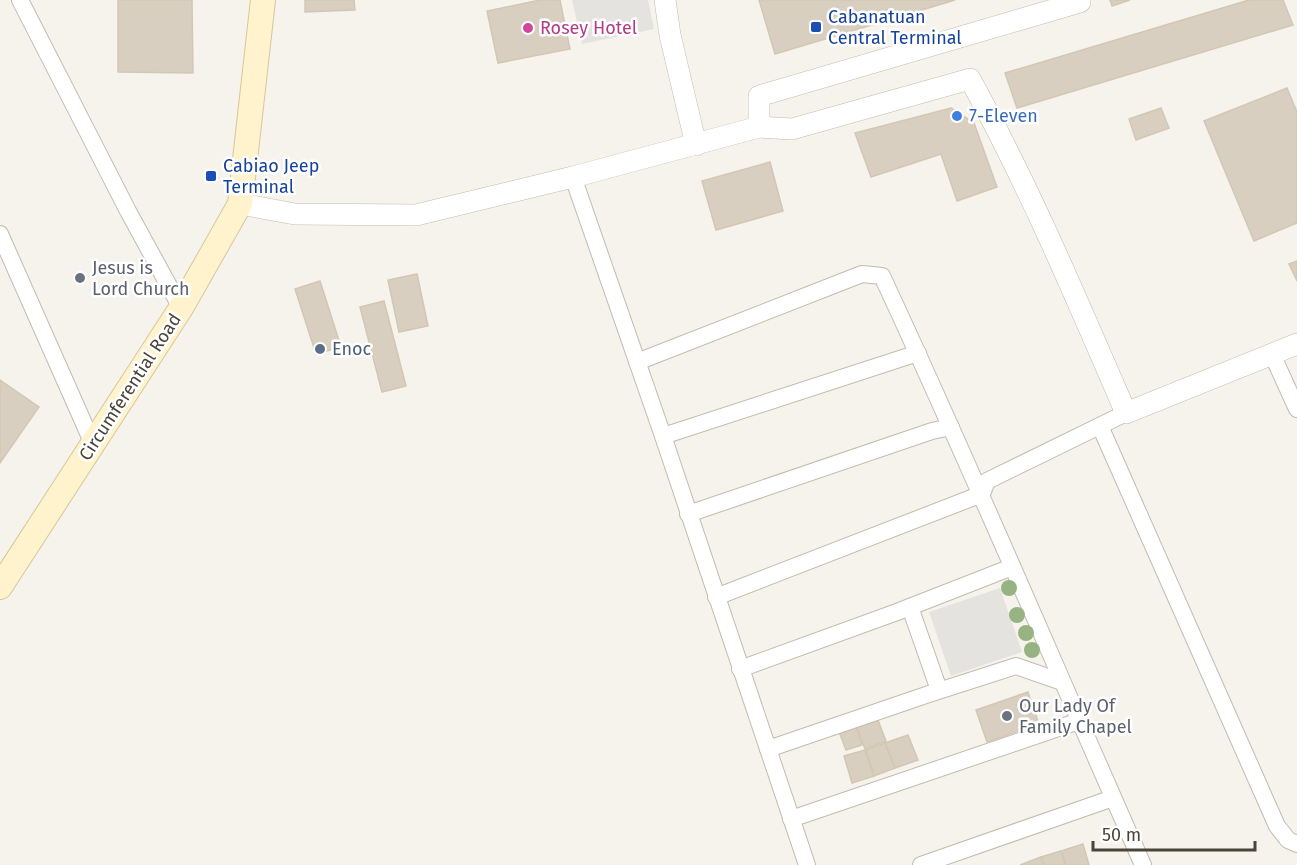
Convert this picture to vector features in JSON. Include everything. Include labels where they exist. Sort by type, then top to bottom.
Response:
[{"type":"main road","name":"Circumferential Road","points":[[0,587],[181,308],[240,204],[263,0]]},
{"type":"street","points":[[20,0],[128,211],[181,308]]},
{"type":"street","points":[[665,0],[670,35],[696,145]]},
{"type":"street","points":[[759,127],[759,96],[1080,2],[1079,0]]},
{"type":"street","points":[[240,204],[295,214],[416,215],[573,177],[759,127],[792,129],[970,78],[998,128],[1126,413]]},
{"type":"street","points":[[573,177],[663,436],[807,865]]},
{"type":"street","points":[[0,234],[93,444]]},
{"type":"street","points":[[637,362],[862,274],[882,276],[982,494],[1143,865]]},
{"type":"street","points":[[716,597],[982,494],[987,481],[1126,413],[1297,344]]},
{"type":"street","points":[[663,436],[918,353]]},
{"type":"street","points":[[1272,354],[1297,409]]},
{"type":"street","points":[[1100,426],[1277,826],[1288,840],[1297,844]]},
{"type":"street","points":[[688,514],[932,431],[951,427]]},
{"type":"street","points":[[741,669],[1012,567]]},
{"type":"street","points":[[910,607],[939,690]]},
{"type":"street","points":[[768,749],[1016,666],[1062,682]]},
{"type":"street","points":[[791,819],[1079,721]]},
{"type":"street","points":[[921,865],[1113,798]]},
{"type":"shaded area","points":[[572,0],[648,0],[654,29],[582,44]]},
{"type":"shaded area","points":[[1000,588],[1022,652],[951,676],[929,612]]},
{"type":"building","points":[[118,0],[192,0],[193,73],[118,72]]},
{"type":"building","points":[[305,0],[354,0],[355,10],[305,12]]},
{"type":"building","points":[[540,0],[560,0],[570,49],[498,63],[487,11]]},
{"type":"building","name":"Cabanatuan Central Terminal","points":[[759,0],[955,0],[775,54]]},
{"type":"building","points":[[1110,0],[1130,0],[1112,6]]},
{"type":"building","points":[[1249,0],[1283,0],[1293,25],[1017,108],[1005,73]]},
{"type":"building","points":[[1287,88],[1297,112],[1297,223],[1254,241],[1204,121]]},
{"type":"building","points":[[951,108],[974,123],[997,187],[957,201],[941,154],[871,177],[855,133]]},
{"type":"building","points":[[1161,108],[1169,128],[1136,140],[1129,119]]},
{"type":"building","points":[[770,162],[783,211],[716,230],[702,181]]},
{"type":"building","points":[[1297,261],[1297,281],[1289,264]]},
{"type":"building","points":[[417,274],[428,326],[399,332],[388,280]]},
{"type":"building","points":[[320,281],[341,347],[316,354],[295,289]]},
{"type":"building","points":[[384,301],[406,386],[382,392],[360,307]]},
{"type":"building","points":[[0,380],[39,407],[0,463]]},
{"type":"building","points":[[1028,692],[1039,724],[987,742],[976,710]]},
{"type":"building","points":[[876,715],[886,741],[865,749],[855,723]]},
{"type":"building","points":[[855,723],[862,745],[846,750],[838,729]]},
{"type":"building","points":[[908,735],[918,760],[895,768],[885,743]]},
{"type":"building","points":[[885,743],[895,768],[874,776],[866,750]]},
{"type":"building","points":[[865,750],[874,776],[852,783],[844,756]]},
{"type":"building","points":[[1083,844],[1089,865],[1066,865],[1061,851]]},
{"type":"building","points":[[1061,851],[1066,865],[1044,865],[1041,857]]},
{"type":"building","points":[[1041,857],[1044,865],[1020,865]]},
{"type":"place","name":"Cabanatuan Central Terminal","points":[[816,27]]},
{"type":"place","name":"Rosey Hotel","points":[[528,28]]},
{"type":"place","name":"7-Eleven","points":[[957,116]]},
{"type":"place","name":"Cabiao Jeep Terminal","points":[[211,176]]},
{"type":"place","name":"Jesus is Lord Church","points":[[80,278]]},
{"type":"place","name":"Enoc","points":[[320,349]]},
{"type":"place","name":"Our Lady Of Family Chapel","points":[[1007,716]]}]
